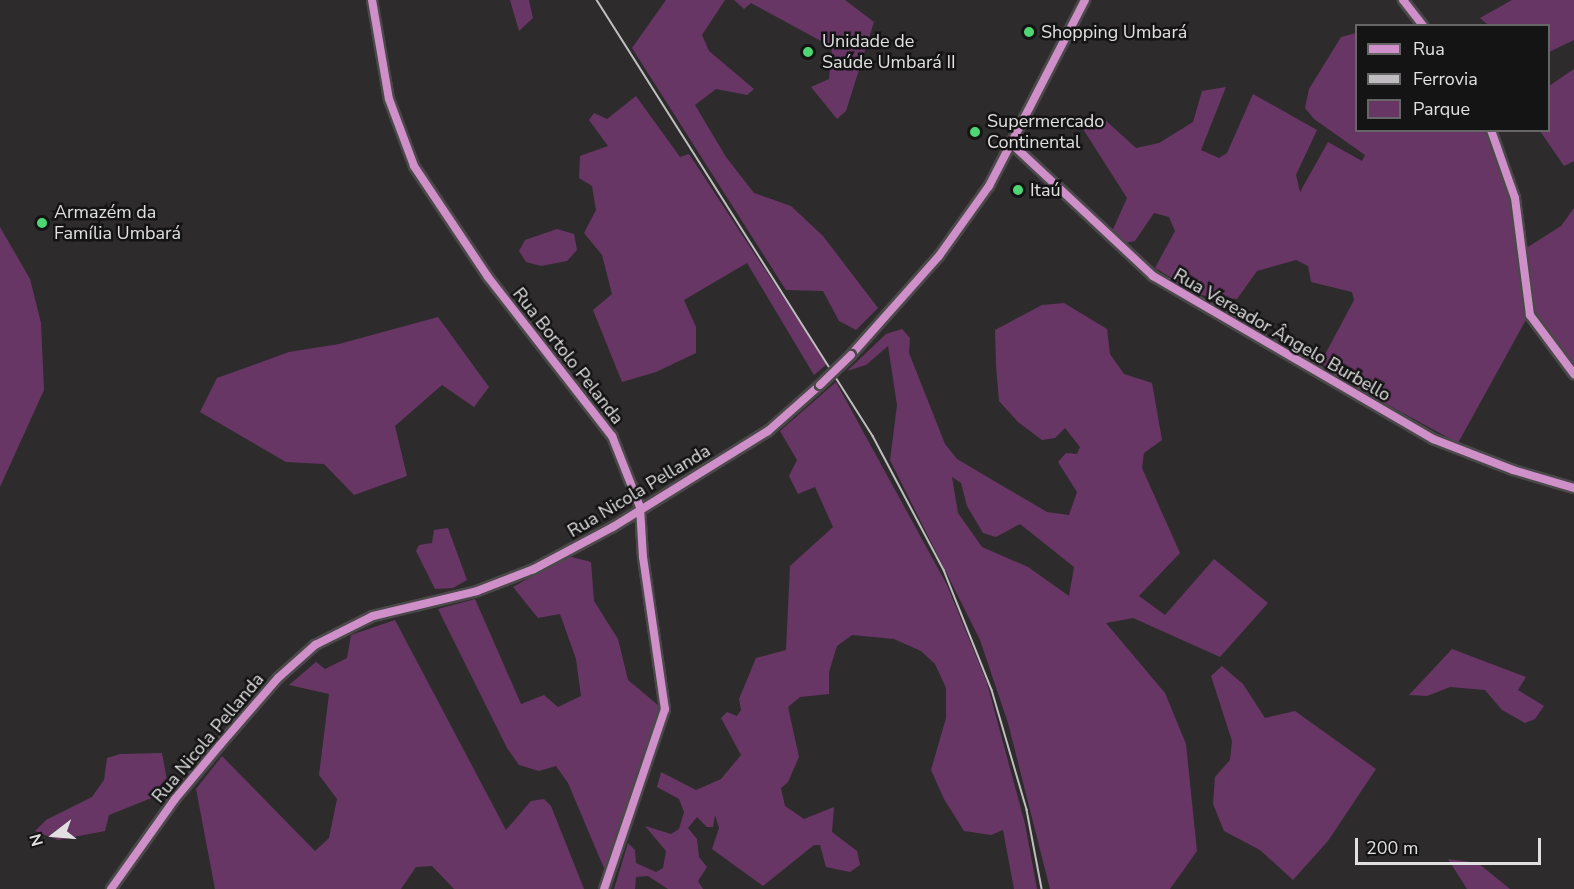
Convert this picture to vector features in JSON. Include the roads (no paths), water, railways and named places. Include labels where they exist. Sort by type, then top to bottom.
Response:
[{"type":"main road","name":"Rua Bortolo Pelanda","points":[[372,0],[389,99],[414,166],[488,277],[612,436],[640,507],[643,557],[665,709],[604,889]]},
{"type":"main road","name":"Rua Nicola Pellanda","points":[[111,889],[182,790],[278,678],[315,645],[373,616],[508,582],[613,527],[640,507],[768,431],[820,385],[851,355],[939,256],[1013,146],[1085,0]]},
{"type":"main road","points":[[1403,0],[1422,24]]},
{"type":"main road","points":[[1492,132],[1515,198],[1530,315],[1536,328],[1574,374]]},
{"type":"main road","name":"Rua Vereador Ângelo Burbello","points":[[1013,146],[1129,257],[1161,281],[1425,435],[1496,465],[1574,488]]},
{"type":"railway","points":[[597,0],[873,436],[944,570],[992,690],[1027,810],[1042,889]]},
{"type":"place","name":"Shopping Umbará","points":[[1029,32]]},
{"type":"place","name":"Unidade de Saúde Umbará II","points":[[808,52]]},
{"type":"place","name":"Supermercado Continental","points":[[975,132]]},
{"type":"place","name":"Itaú","points":[[1018,190]]},
{"type":"place","name":"Armazém da Família Umbará","points":[[42,223]]}]
